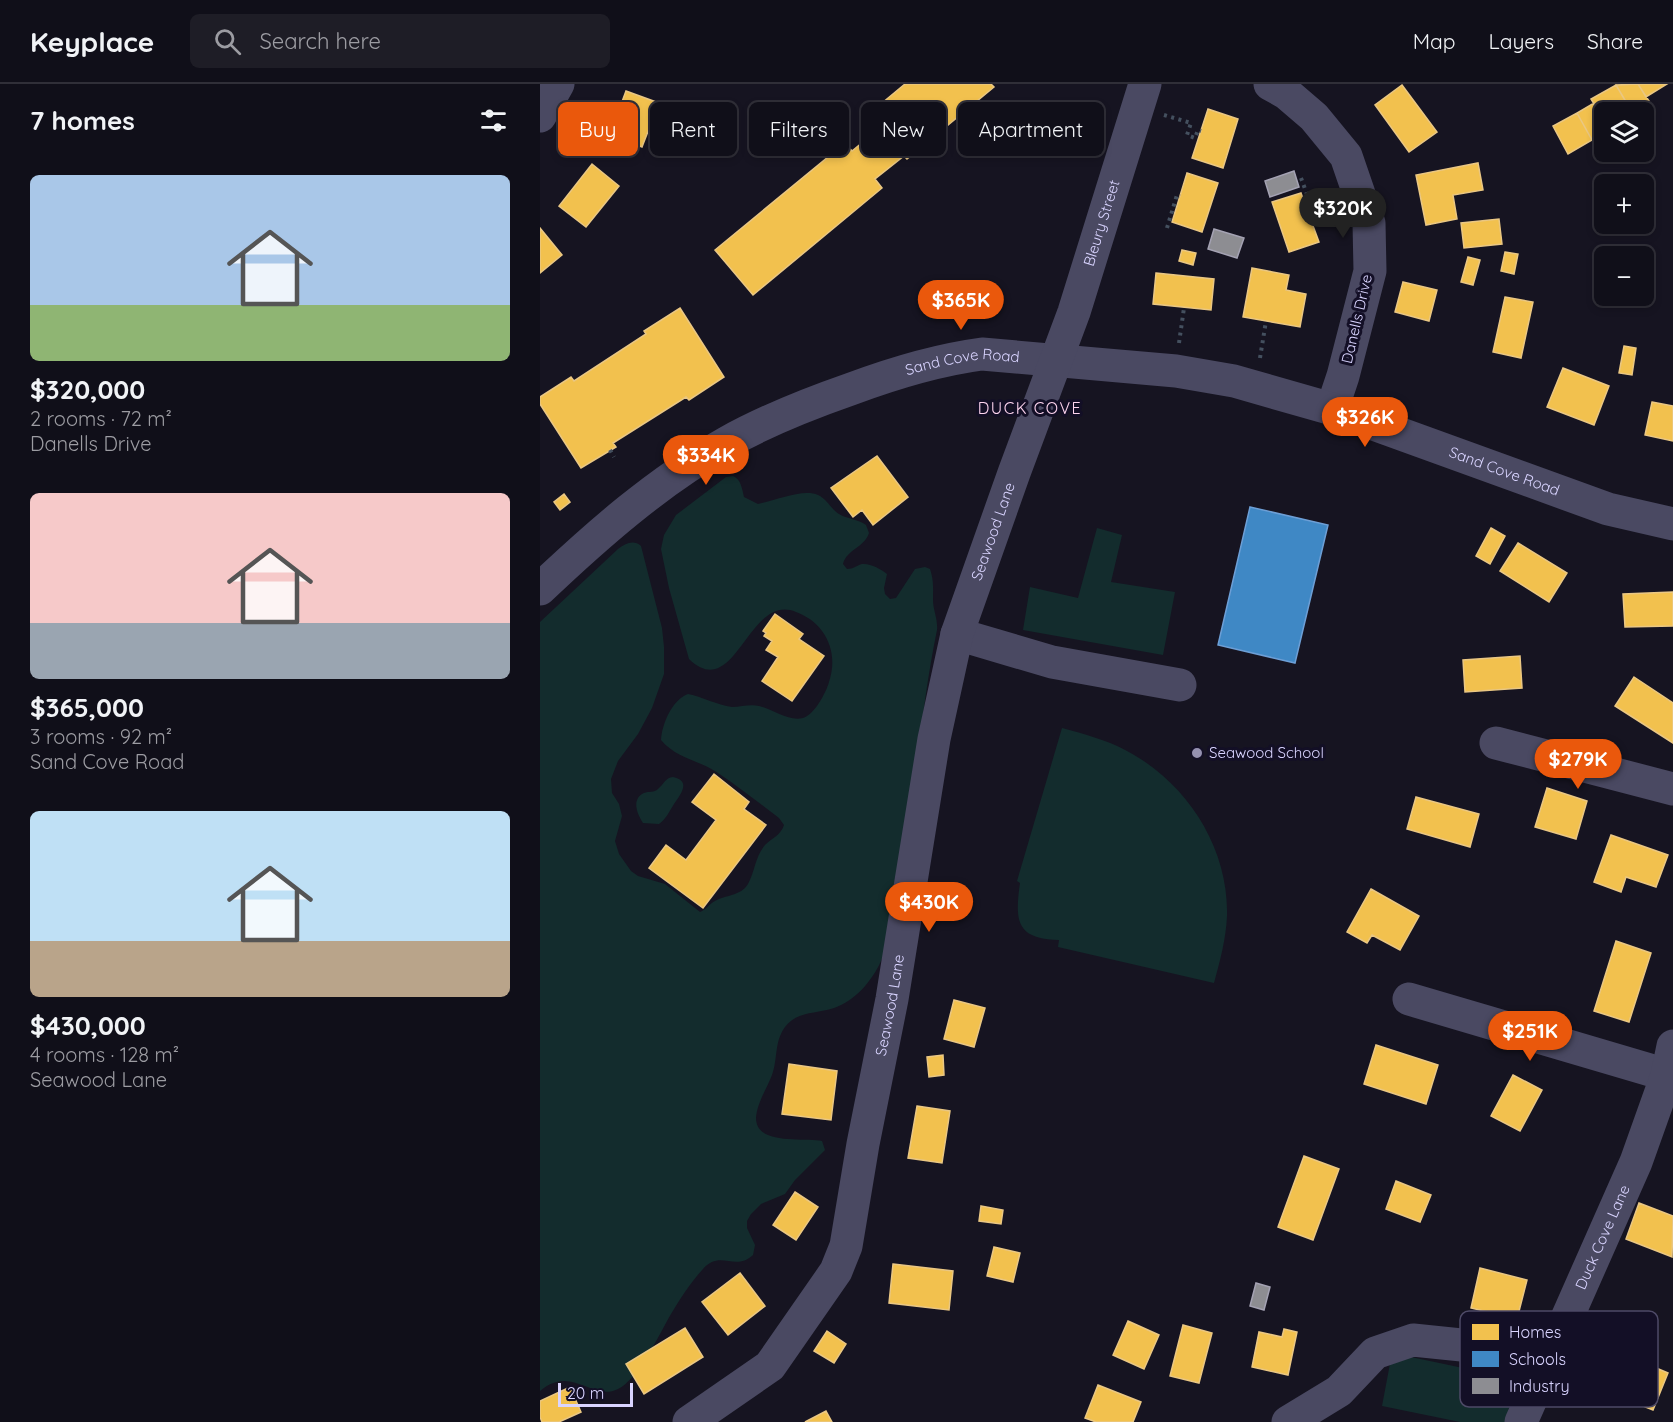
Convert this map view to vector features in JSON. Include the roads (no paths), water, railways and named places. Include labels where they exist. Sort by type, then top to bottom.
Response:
[{"type":"street","points":[[540,116],[558,84]]},
{"type":"street","name":"Danells Drive","points":[[1270,84],[1286,93],[1314,117],[1346,156],[1369,223],[1370,271],[1343,376],[1332,409]]},
{"type":"street","name":"Bleury Street","points":[[1056,362],[1142,96]]},
{"type":"street","name":"Sand Cove Road","points":[[540,589],[613,522],[689,466],[760,426],[816,401],[872,381],[924,365],[982,354],[1176,371],[1234,381],[1332,409],[1608,509],[1673,524]]},
{"type":"street","name":"Seawood Lane","points":[[689,1422],[770,1366],[836,1271],[846,1246],[855,1205],[863,1144],[892,999],[934,740],[957,634],[1020,455],[1056,362]]},
{"type":"street","points":[[957,634],[1052,662],[1180,685]]},
{"type":"street","points":[[1496,743],[1673,789]]},
{"type":"street","points":[[1408,999],[1670,1061]]},
{"type":"street","name":"Duck Cove Lane","points":[[1570,1311],[1636,1162],[1670,1061]]},
{"type":"street","points":[[1288,1422],[1339,1391],[1375,1353],[1413,1340],[1460,1344]]},
{"type":"street","name":"Duck Cove Lane","points":[[1521,1422],[1528,1407]]},
{"type":"place","name":"Seawood School","points":[[1197,753]]},
{"type":"district","name":"DUCK COVE","points":[[1030,408]]}]
